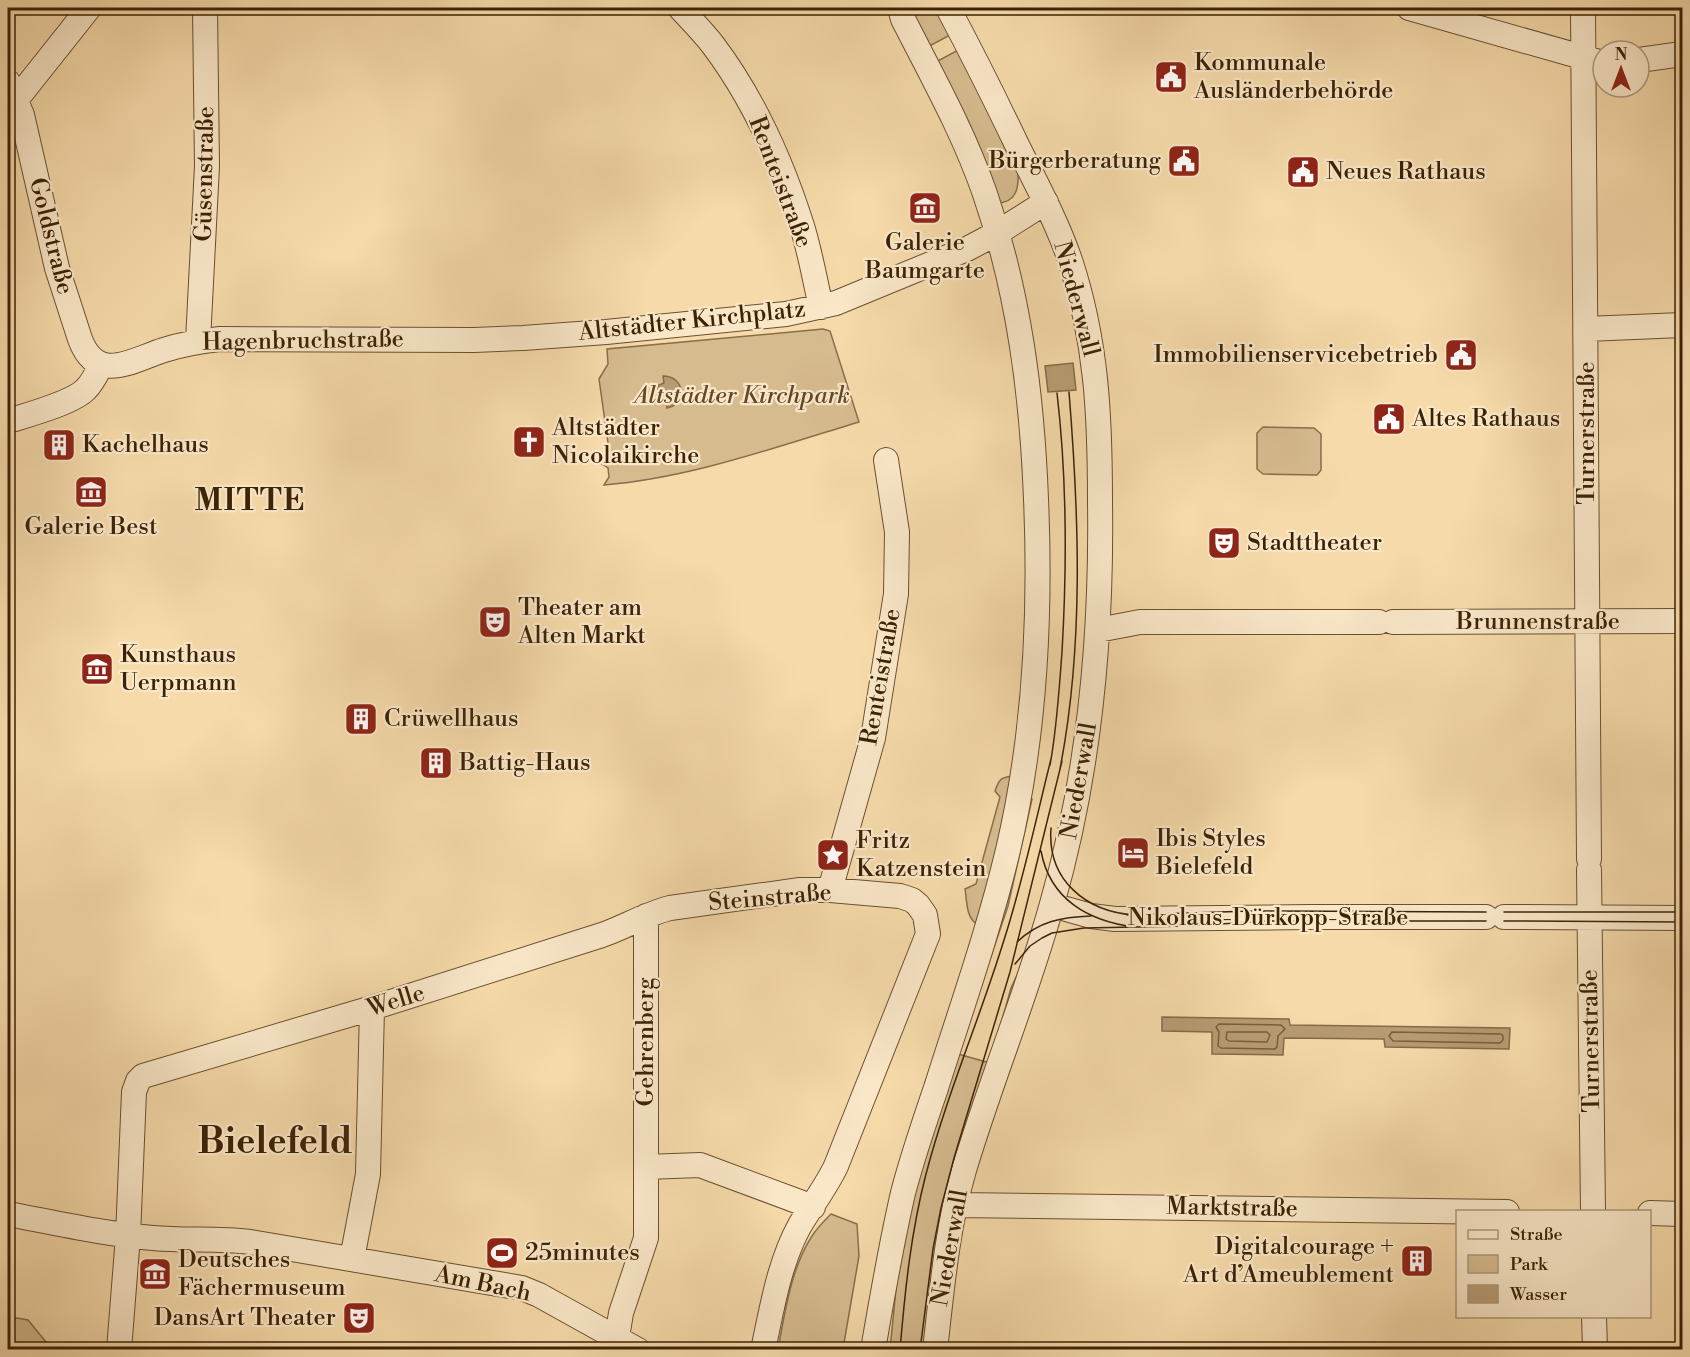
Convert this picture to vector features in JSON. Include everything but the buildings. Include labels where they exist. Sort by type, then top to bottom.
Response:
[{"type":"street","points":[[10,97],[89,8]]},
{"type":"street","name":"Güsenstraße","points":[[198,341],[207,166],[205,8]]},
{"type":"street","name":"Renteistraße","points":[[680,8],[713,45],[761,126],[773,151],[802,226],[822,306]]},
{"type":"street","points":[[873,1350],[904,1191],[988,922],[1016,815],[1036,651],[1037,612],[1038,549],[1034,459],[1022,340],[1011,282],[998,233],[973,162],[903,19],[900,8]]},
{"type":"street","name":"Niederwall","points":[[935,1350],[943,1276],[964,1171],[1052,905],[1068,849],[1082,782],[1098,630],[1101,547],[1100,422],[1097,383],[1088,330],[1071,263],[1046,202],[948,8]]},
{"type":"street","name":"Turnerstraße","points":[[1582,8],[1591,51]]},
{"type":"street","points":[[1420,11],[1591,60]]},
{"type":"street","points":[[1651,58],[1683,54]]},
{"type":"street","name":"Goldstraße","points":[[10,97],[28,142],[57,268],[69,309],[84,350],[101,365]]},
{"type":"street","name":"Turnerstraße","points":[[1592,99],[1586,329],[1593,1210]]},
{"type":"street","points":[[998,233],[1046,202]]},
{"type":"street","name":"Altstädter Kirchplatz","points":[[444,340],[523,338],[777,316],[836,303],[998,233]]},
{"type":"street","points":[[1586,329],[1683,325]]},
{"type":"street","name":"Hagenbruchstraße","points":[[101,365],[119,366],[198,341],[240,339],[444,340]]},
{"type":"street","points":[[8,421],[82,393],[101,365]]},
{"type":"street","name":"Renteistraße","points":[[830,890],[873,738],[896,594],[897,532],[886,460]]},
{"type":"street","name":"Brunnenstraße","points":[[1098,630],[1140,622],[1683,621]]},
{"type":"street","name":"Steinstraße","points":[[645,916],[670,908],[800,890],[900,896],[912,900],[925,915],[928,934],[924,949],[836,1166],[813,1207]]},
{"type":"street","name":"Nikolaus-Dürkopp-Straße","points":[[1052,905],[1091,916],[1115,919],[1683,918]]},
{"type":"street","name":"Welle","points":[[128,1236],[134,1092],[142,1076],[372,1008],[602,935],[627,926],[645,916]]},
{"type":"street","name":"Gehrenberg","points":[[616,1344],[621,1313],[646,1238],[645,916]]},
{"type":"street","points":[[352,1259],[368,1174],[372,1008]]},
{"type":"street","points":[[646,1167],[700,1165],[813,1207],[800,1226],[787,1256],[774,1298],[763,1350]]},
{"type":"street","name":"Marktstraße","points":[[956,1205],[1456,1211]]},
{"type":"street","name":"Am Bach","points":[[8,1214],[128,1236],[232,1240],[522,1288],[539,1295],[616,1344],[638,1350]]},
{"type":"street","points":[[1651,1214],[1683,1214]]},
{"type":"street","points":[[119,1350],[128,1236]]},
{"type":"street","points":[[1594,1318],[1595,1350]]},
{"type":"green space","points":[[913,8],[939,8],[952,34],[924,49],[913,15]]},
{"type":"green space","points":[[960,49],[1018,172],[1015,194],[1003,202],[997,203],[932,64]]},
{"type":"green space","name":"Altstädter Kirchpark","points":[[823,329],[830,331],[859,422],[701,469],[604,485],[609,477],[608,468],[599,462],[599,459],[610,457],[599,379],[608,364],[607,349]]},
{"type":"green space","points":[[1263,427],[1314,428],[1321,434],[1321,470],[1317,475],[1263,474],[1257,469],[1257,433]]},
{"type":"green space","points":[[1014,776],[977,924],[969,913],[965,889],[976,884],[1000,797],[995,791],[996,787],[1001,779]]},
{"type":"green space","points":[[1029,798],[1032,799],[1008,906],[958,1054],[990,1063],[1011,988],[1024,960],[929,1349],[890,1350],[906,1207]]},
{"type":"green space","points":[[831,1214],[857,1224],[859,1256],[843,1349],[778,1349],[790,1291],[799,1262],[814,1233]]},
{"type":"green space","points":[[17,1318],[28,1320],[49,1349],[8,1349],[8,1321]]},
{"type":"water","points":[[1073,363],[1076,390],[1048,392],[1045,366]]},
{"type":"water","points":[[663,376],[676,380],[681,390],[678,401],[667,408],[666,401],[658,398],[656,393],[659,385],[664,383]]},
{"type":"water","points":[[1162,1017],[1289,1019],[1290,1025],[1510,1028],[1509,1049],[1385,1047],[1384,1039],[1284,1038],[1283,1055],[1212,1054],[1212,1032],[1162,1031]]},
{"type":"tram line","points":[[1060,769],[1068,722],[1076,628],[1077,533],[1069,392]]},
{"type":"tram line","points":[[1050,765],[1059,695],[1065,587],[1064,490],[1057,393]]},
{"type":"tram line","points":[[900,1350],[909,1261],[926,1174],[934,1144],[1011,918],[1051,759]]},
{"type":"tram line","points":[[920,1350],[933,1249],[941,1208],[1010,972],[1062,761]]},
{"type":"tram line","points":[[1051,828],[1051,847],[1056,863],[1063,878],[1073,890],[1086,900],[1101,907],[1117,913],[1135,915]]},
{"type":"tram line","points":[[1041,851],[1053,883],[1074,905],[1102,919],[1134,927]]},
{"type":"tram line","points":[[1127,915],[1251,911],[1486,912]]},
{"type":"tram line","points":[[1504,912],[1682,912]]},
{"type":"tram line","points":[[1017,942],[1042,925],[1070,918],[1091,916]]},
{"type":"tram line","points":[[1015,964],[1030,946],[1042,938],[1052,933],[1084,928],[1187,926],[1269,921],[1486,921]]},
{"type":"tram line","points":[[1504,921],[1682,922]]},
{"type":"place","name":"Kommunale Ausländerbehörde","points":[[1171,77]]},
{"type":"place","name":"Bürgerberatung","points":[[1184,161]]},
{"type":"place","name":"Neues Rathaus","points":[[1303,172]]},
{"type":"place","name":"Galerie Baumgarte","points":[[925,208]]},
{"type":"place","name":"Immobilienservicebetrieb","points":[[1461,355]]},
{"type":"place","name":"Altes Rathaus","points":[[1389,419]]},
{"type":"place","name":"Altstädter Nicolaikirche","points":[[529,442]]},
{"type":"place","name":"Kachelhaus","points":[[59,445]]},
{"type":"place","name":"Galerie Best","points":[[91,492]]},
{"type":"place","name":"Stadttheater","points":[[1224,543]]},
{"type":"place","name":"Theater am Alten Markt","points":[[495,622]]},
{"type":"place","name":"Kunsthaus Uerpmann","points":[[97,669]]},
{"type":"place","name":"Crüwellhaus","points":[[361,719]]},
{"type":"place","name":"Battig-Haus","points":[[436,763]]},
{"type":"place","name":"Ibis Styles Bielefeld","points":[[1133,853]]},
{"type":"place","name":"Fritz Katzenstein","points":[[833,855]]},
{"type":"place","name":"25minutes","points":[[502,1253]]},
{"type":"place","name":"Digitalcourage + Art d’Ameublement","points":[[1417,1261]]},
{"type":"place","name":"Deutsches Fächermuseum","points":[[155,1274]]},
{"type":"place","name":"DansArt Theater","points":[[359,1318]]},
{"type":"district","name":"MITTE","points":[[250,501]]},
{"type":"district","name":"Bielefeld","points":[[275,1142]]}]
